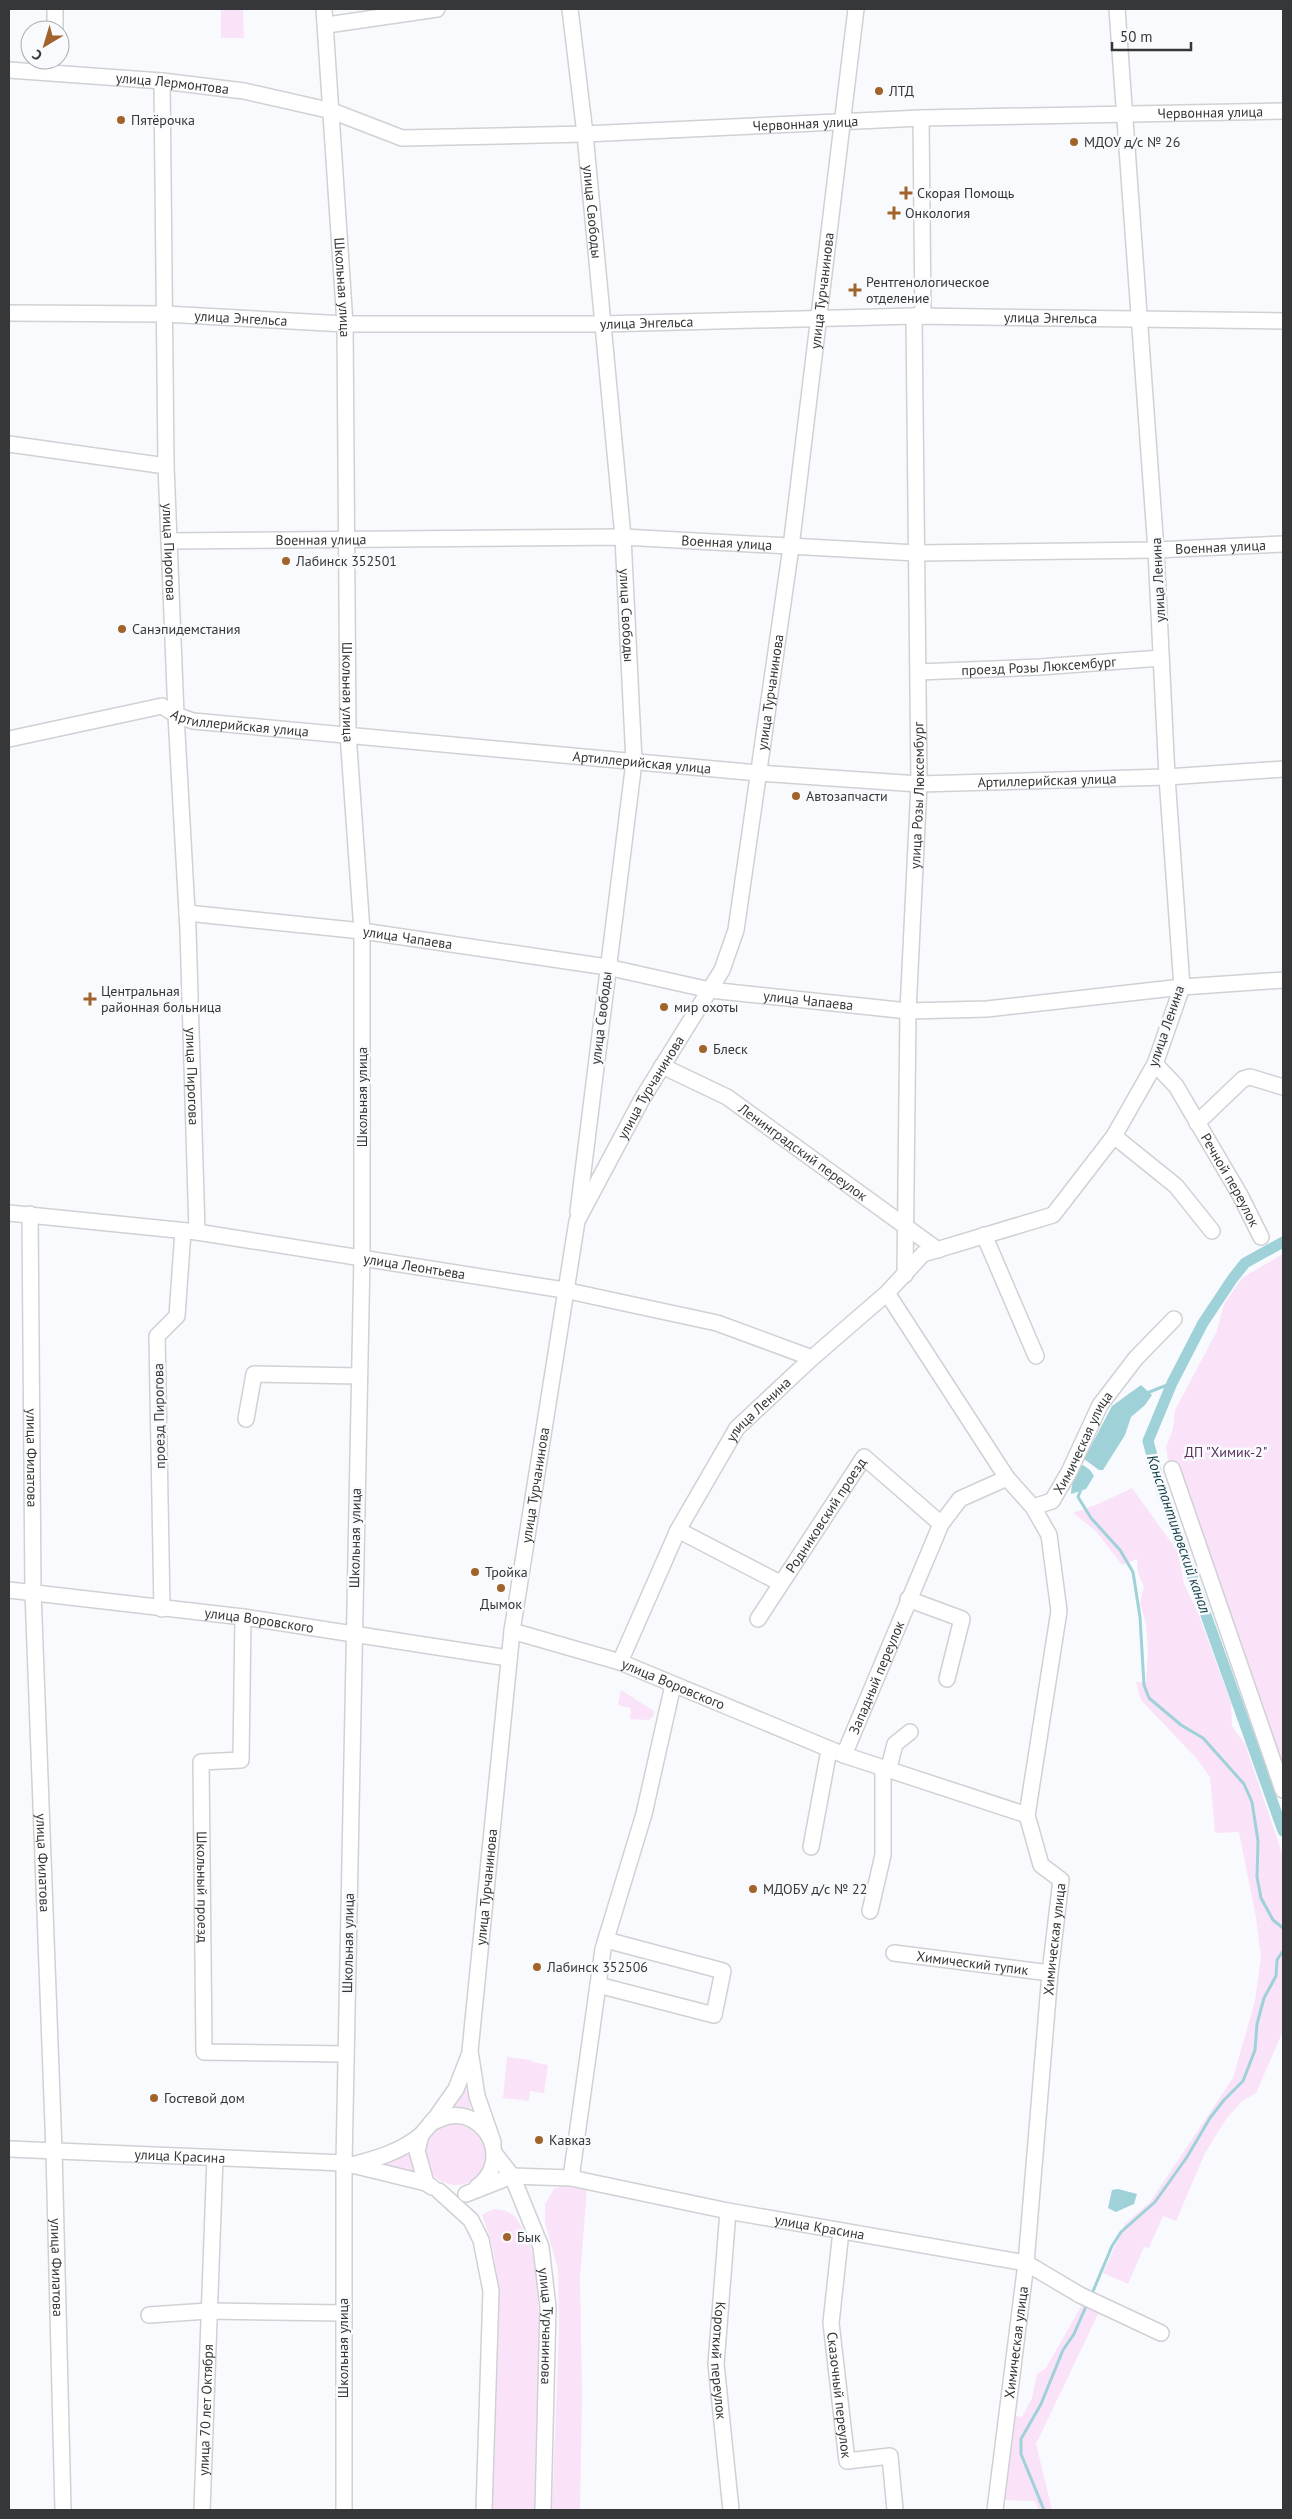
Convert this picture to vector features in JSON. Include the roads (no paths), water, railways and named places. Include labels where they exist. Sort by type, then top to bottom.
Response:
[{"type":"street","name":"Школьная улица","points":[[324,9],[346,324],[348,734],[362,931],[362,1257],[346,2054],[347,2164],[343,2313],[344,2510]]},
{"type":"street","points":[[326,26],[437,9]]},
{"type":"street","name":"улица Свободы","points":[[570,9],[623,537],[634,762],[607,967],[577,1221]]},
{"type":"street","name":"улица Турчанинова","points":[[543,2510],[548,2307],[541,2247],[512,2176],[494,2148],[477,2096],[470,2052],[508,1658],[564,1290],[577,1221],[642,1099],[722,970],[736,930],[791,547],[856,9]]},
{"type":"street","name":"улица Ленина","points":[[620,1662],[678,1530],[736,1428],[812,1358],[887,1293],[923,1254],[1053,1215],[1114,1136],[1155,1064],[1182,987],[1167,777],[1156,550],[1123,114],[1117,9]]},
{"type":"street","name":"улица Лермонтова","points":[[70,68],[244,91],[332,111]]},
{"type":"street","name":"улица Пирогова","points":[[162,81],[166,466],[176,715],[187,913],[190,1232]]},
{"type":"street","name":"Червонная улица","points":[[332,111],[402,138],[584,134],[920,118],[1283,111]]},
{"type":"street","name":"улица Розы Люксембург","points":[[905,1275],[908,1011],[919,784],[916,553],[920,118]]},
{"type":"street","name":"улица Энгельса","points":[[9,312],[165,314],[346,324],[602,324],[818,317],[919,316],[1283,321]]},
{"type":"street","points":[[9,444],[166,466]]},
{"type":"street","name":"Военная улица","points":[[170,541],[623,537],[916,553],[1156,550],[1283,544]]},
{"type":"street","name":"проезд Розы Люксембург","points":[[918,672],[1040,667],[1162,658]]},
{"type":"street","name":"Артиллерийская улица","points":[[9,739],[162,706],[176,715],[193,721],[758,773],[919,784],[1167,777],[1283,769]]},
{"type":"street","name":"улица Чапаева","points":[[187,913],[362,931],[607,967],[710,990],[908,1011],[988,1009],[1182,987],[1283,980]]},
{"type":"street","name":"Речной переулок","points":[[1155,1064],[1176,1086],[1240,1195],[1261,1237]]},
{"type":"street","name":"Ленинградский переулок","points":[[662,1066],[726,1097],[938,1250]]},
{"type":"street","name":"Речной переулок","points":[[1197,1123],[1243,1079],[1250,1077],[1283,1087]]},
{"type":"street","points":[[1114,1136],[1176,1186],[1212,1230]]},
{"type":"street","name":"улица Леонтьева","points":[[9,1213],[190,1232],[362,1257],[564,1290],[717,1323],[812,1358]]},
{"type":"street","name":"улица Филатова","points":[[30,1214],[33,1592],[54,2152],[63,2510]]},
{"type":"street","name":"проезд Пирогова","points":[[162,1609],[157,1336],[177,1316],[190,1232]]},
{"type":"street","points":[[984,1235],[1036,1356]]},
{"type":"street","points":[[887,1293],[1008,1478],[1033,1508]]},
{"type":"street","name":"Химическая улица","points":[[995,2510],[1026,2262],[1050,1973],[1062,1880],[1041,1865],[1027,1815],[1059,1612],[1049,1535],[1033,1508],[1052,1501],[1069,1472],[1100,1405],[1136,1358],[1174,1320]]},
{"type":"street","points":[[246,1419],[254,1374],[359,1376]]},
{"type":"street","name":"Родниковский проезд","points":[[758,1619],[864,1457],[941,1524]]},
{"type":"street","points":[[1172,1469],[1283,1790]]},
{"type":"street","name":"Западный переулок","points":[[844,1755],[941,1524],[960,1499],[1008,1478]]},
{"type":"street","name":"Родниковский проезд","points":[[678,1530],[780,1583]]},
{"type":"street","name":"улица Воровского","points":[[9,1590],[243,1617],[508,1658]]},
{"type":"street","points":[[908,1599],[962,1619],[947,1679]]},
{"type":"street","name":"Школьный проезд","points":[[243,1617],[241,1760],[200,1762],[204,2052],[346,2054]]},
{"type":"street","name":"улица Воровского","points":[[512,1631],[620,1662],[829,1750],[885,1770],[1027,1815]]},
{"type":"street","points":[[571,2178],[606,1940],[643,1816],[673,1685]]},
{"type":"street","points":[[870,1911],[883,1855],[885,1770],[895,1744],[910,1732]]},
{"type":"street","points":[[811,1846],[829,1750]]},
{"type":"street","points":[[598,1986],[714,2014],[723,1971],[606,1940]]},
{"type":"street","name":"Химический тупик","points":[[894,1953],[1050,1973]]},
{"type":"street","name":"улица Турчанинова","points":[[426,2129],[456,2089],[470,2052]]},
{"type":"street","points":[[439,2191],[451,2195],[466,2194],[486,2180],[492,2170],[494,2148],[476,2123],[462,2117],[448,2116],[426,2129],[416,2151],[426,2183],[439,2191],[471,2220],[481,2240],[492,2291],[484,2510]]},
{"type":"street","name":"улица Красина","points":[[347,2164],[392,2154],[406,2147],[426,2129]]},
{"type":"street","name":"улица Красина","points":[[9,2149],[347,2164],[426,2183]]},
{"type":"street","name":"улица 70 лет Октября","points":[[202,2510],[215,2158]]},
{"type":"street","name":"улица Красина","points":[[466,2194],[512,2176],[571,2178],[728,2211],[1026,2262],[1080,2295],[1161,2333]]},
{"type":"street","name":"Короткий переулок","points":[[728,2211],[716,2364],[731,2510]]},
{"type":"street","name":"Сказочный переулок","points":[[841,2231],[831,2323],[847,2461],[890,2456],[895,2510]]},
{"type":"street","points":[[150,2314],[208,2311],[343,2313]]},
{"type":"water","points":[[1141,1385],[1152,1395],[1145,1405],[1131,1417],[1125,1435],[1103,1470],[1099,1470],[1084,1459],[1112,1406]]},
{"type":"water","points":[[1083,1465],[1094,1476],[1086,1489],[1071,1494],[1075,1474]]},
{"type":"water","points":[[1118,2189],[1137,2194],[1134,2204],[1116,2212],[1108,2208],[1112,2190]]},
{"type":"waterway","name":"Константиновский канал","points":[[1283,1242],[1245,1263],[1233,1278],[1203,1323],[1172,1383],[1148,1441],[1161,1489],[1283,1831]]},
{"type":"waterway","points":[[1147,1393],[1172,1383]]},
{"type":"waterway","points":[[1081,1489],[1078,1497],[1091,1518],[1120,1550],[1133,1572],[1140,1617],[1144,1685],[1149,1698],[1181,1725],[1203,1738],[1244,1784],[1252,1802],[1258,1841],[1257,1877],[1261,1898],[1273,1920],[1283,1928]]},
{"type":"waterway","points":[[1091,2296],[1112,2246],[1121,2232],[1155,2202],[1187,2157],[1210,2118],[1224,2100],[1243,2081],[1255,2050],[1257,2024],[1264,1998],[1276,1976],[1277,1960],[1283,1951]]},
{"type":"waterway","points":[[1044,2510],[1021,2454],[1021,2439],[1041,2404],[1063,2350],[1074,2334],[1087,2304]]},
{"type":"place","name":"ЛТД","points":[[879,91]]},
{"type":"place","name":"Пятёрочка","points":[[121,120]]},
{"type":"place","name":"МДОУ д/с № 26","points":[[1074,142]]},
{"type":"place","name":"Скорая Помощь","points":[[906,193]]},
{"type":"place","name":"Онкология","points":[[894,213]]},
{"type":"place","name":"Рентгенологическое отделение","points":[[855,290]]},
{"type":"place","name":"Лабинск 352501","points":[[286,561]]},
{"type":"place","name":"Санэпидемстания","points":[[122,629]]},
{"type":"place","name":"Автозапчасти","points":[[796,796]]},
{"type":"place","name":"Центральная районная больница","points":[[90,999]]},
{"type":"place","name":"мир охоты","points":[[664,1007]]},
{"type":"place","name":"Блеск","points":[[703,1049]]},
{"type":"place","name":"Тройка","points":[[475,1572]]},
{"type":"place","name":"Дымок","points":[[501,1588]]},
{"type":"place","name":"МДОБУ д/с № 22","points":[[753,1889]]},
{"type":"place","name":"Лабинск 352506","points":[[537,1967]]},
{"type":"place","name":"Гостевой дом","points":[[154,2098]]},
{"type":"place","name":"Кавказ","points":[[539,2140]]},
{"type":"place","name":"Бык","points":[[507,2237]]},
{"type":"park label","name":"ДП \"Химик-2\"","points":[[1226,1452]]}]
